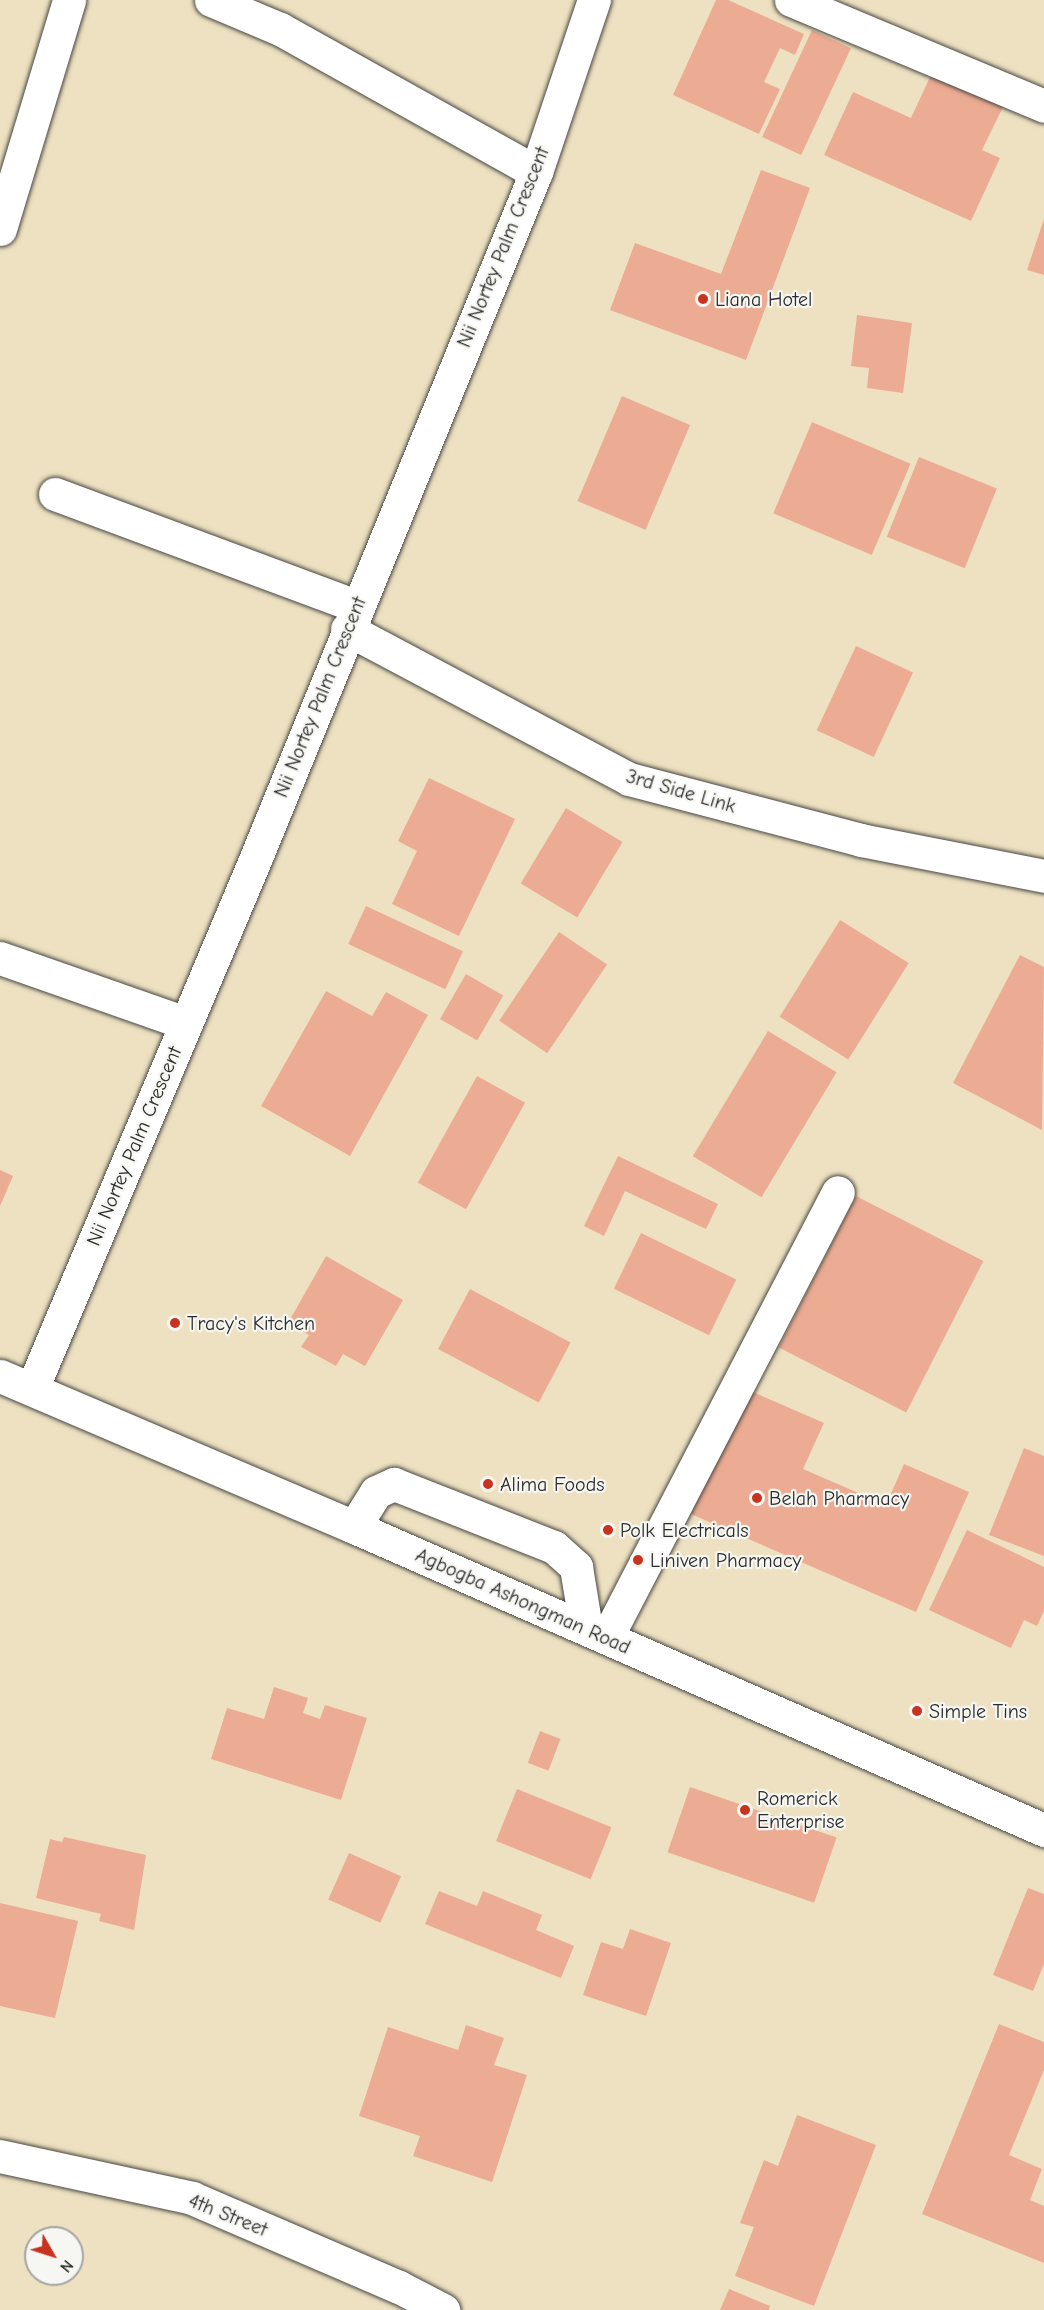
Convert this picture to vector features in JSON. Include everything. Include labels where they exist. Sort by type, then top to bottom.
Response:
[{"type":"street","points":[[0,229],[69,0]]},
{"type":"street","points":[[211,0],[280,28],[536,172]]},
{"type":"street","name":"Nii Nortey Palm Crescent","points":[[32,1389],[186,1023],[536,172],[594,0]]},
{"type":"street","points":[[791,0],[1044,106]]},
{"type":"street","name":"3rd Side Link","points":[[55,494],[352,618],[629,779],[861,840],[1044,876]]},
{"type":"street","points":[[0,958],[186,1023]]},
{"type":"street","points":[[596,1632],[838,1192]]},
{"type":"street","name":"Agbogba Ashongman Road","points":[[0,1376],[596,1632],[1044,1830]]},
{"type":"street","points":[[354,1527],[376,1492],[394,1484],[554,1547],[576,1567],[596,1632]]},
{"type":"street","name":"4th Street","points":[[0,2156],[192,2198],[399,2287],[443,2310]]},
{"type":"building","points":[[716,0],[728,0],[804,34],[795,55],[780,48],[764,82],[780,89],[759,134],[673,95]]},
{"type":"building","points":[[812,30],[851,48],[801,155],[762,137]]},
{"type":"building","points":[[931,75],[1003,107],[982,150],[1000,158],[971,221],[824,155],[853,92],[911,118]]},
{"type":"building","points":[[761,170],[810,188],[746,360],[610,310],[635,243],[721,274]]},
{"type":"building","points":[[1044,219],[1044,275],[1027,270]]},
{"type":"building","points":[[857,315],[912,323],[903,393],[867,388],[869,368],[851,366]]},
{"type":"building","points":[[622,396],[690,425],[646,530],[577,501]]},
{"type":"building","points":[[812,422],[910,464],[872,555],[773,513]]},
{"type":"building","points":[[919,457],[997,488],[965,568],[887,537]]},
{"type":"building","points":[[856,646],[913,673],[874,757],[817,730]]},
{"type":"building","points":[[429,778],[515,819],[459,936],[392,904],[417,851],[398,841]]},
{"type":"building","points":[[566,808],[623,842],[577,917],[521,883]]},
{"type":"building","points":[[366,906],[463,951],[445,989],[348,944]]},
{"type":"building","points":[[840,920],[909,963],[848,1060],[780,1017]]},
{"type":"building","points":[[559,932],[607,964],[547,1053],[499,1021]]},
{"type":"building","points":[[1020,955],[1044,967],[1042,1130],[953,1083]]},
{"type":"building","points":[[466,974],[503,995],[477,1041],[440,1019]]},
{"type":"building","points":[[326,991],[372,1016],[386,992],[428,1015],[350,1156],[261,1106]]},
{"type":"building","points":[[768,1031],[837,1072],[761,1197],[693,1156]]},
{"type":"building","points":[[477,1076],[525,1103],[466,1209],[418,1183]]},
{"type":"building","points":[[618,1156],[718,1204],[706,1229],[625,1191],[604,1236],[584,1226]]},
{"type":"building","points":[[0,1170],[13,1176],[0,1206]]},
{"type":"building","points":[[856,1196],[983,1261],[906,1412],[779,1347]]},
{"type":"building","points":[[641,1233],[736,1279],[709,1335],[614,1289]]},
{"type":"building","points":[[326,1256],[403,1300],[365,1366],[343,1354],[336,1366],[301,1347],[309,1335],[288,1323]]},
{"type":"building","points":[[470,1289],[571,1343],[539,1403],[438,1349]]},
{"type":"building","points":[[746,1389],[824,1423],[803,1469],[886,1505],[904,1464],[969,1492],[916,1612],[691,1514]]},
{"type":"building","points":[[1024,1448],[1044,1456],[1044,1556],[989,1535]]},
{"type":"building","points":[[967,1530],[1044,1567],[1044,1611],[1037,1626],[1024,1620],[1011,1648],[929,1610]]},
{"type":"building","points":[[274,1687],[308,1698],[303,1713],[320,1719],[325,1705],[367,1718],[341,1800],[211,1759],[227,1708],[264,1719]]},
{"type":"building","points":[[540,1731],[561,1739],[548,1771],[528,1763]]},
{"type":"building","points":[[690,1787],[837,1837],[814,1903],[668,1852]]},
{"type":"building","points":[[517,1789],[612,1827],[591,1879],[496,1841]]},
{"type":"building","points":[[64,1837],[146,1855],[134,1930],[99,1921],[101,1914],[36,1898],[50,1839],[62,1842]]},
{"type":"building","points":[[349,1853],[401,1876],[380,1923],[328,1900]]},
{"type":"building","points":[[1028,1888],[1044,1894],[1044,1964],[1033,1991],[993,1975]]},
{"type":"building","points":[[439,1891],[477,1906],[483,1891],[542,1915],[536,1930],[574,1946],[561,1978],[425,1924]]},
{"type":"building","points":[[0,1903],[78,1921],[55,2018],[0,2006]]},
{"type":"building","points":[[630,1929],[671,1943],[646,2016],[583,1995],[601,1942],[623,1949]]},
{"type":"building","points":[[999,2024],[1044,2042],[1044,2070],[1009,2155],[1042,2169],[1030,2200],[1044,2206],[1044,2263],[922,2214]]},
{"type":"building","points":[[466,2025],[504,2038],[494,2065],[527,2075],[492,2182],[413,2156],[420,2136],[359,2116],[388,2027],[458,2050]]},
{"type":"building","points":[[797,2115],[876,2145],[814,2306],[735,2276],[754,2227],[740,2223],[764,2160],[778,2166]]},
{"type":"building","points":[[729,2289],[770,2306],[769,2310],[720,2310]]},
{"type":"place","name":"Liana Hotel","points":[[703,299]]},
{"type":"place","name":"Tracy's Kitchen","points":[[175,1323]]},
{"type":"place","name":"Alima Foods","points":[[488,1484]]},
{"type":"place","name":"Belah Pharmacy","points":[[757,1498]]},
{"type":"place","name":"Polk Electricals","points":[[608,1530]]},
{"type":"place","name":"Liniven Pharmacy","points":[[638,1560]]},
{"type":"place","name":"Simple Tins","points":[[917,1711]]},
{"type":"place","name":"Romerick Enterprise","points":[[745,1810]]}]
